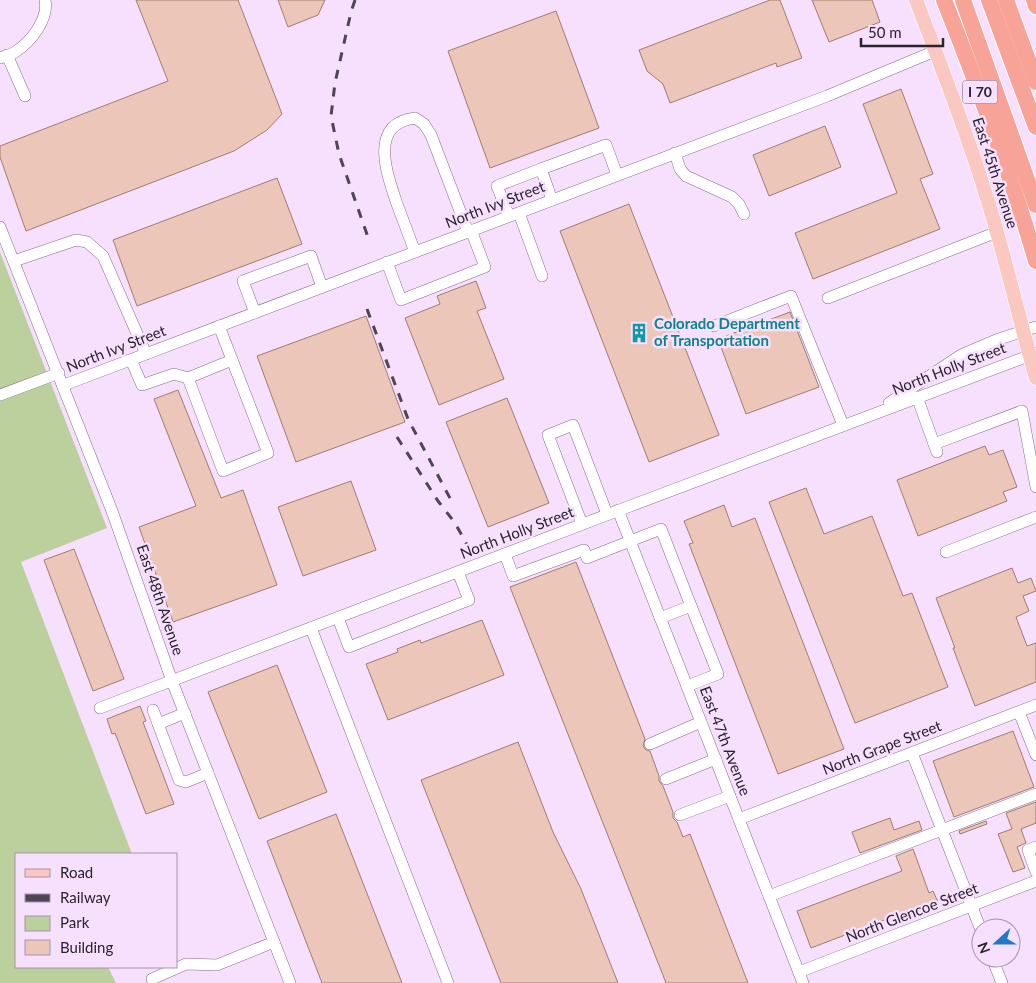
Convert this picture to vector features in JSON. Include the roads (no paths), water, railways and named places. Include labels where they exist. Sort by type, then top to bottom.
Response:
[{"type":"highway","name":"I 70","points":[[944,0],[982,96],[1014,186],[1036,261]]},
{"type":"highway","points":[[959,0],[1014,186]]},
{"type":"highway","points":[[963,0],[1036,205]]},
{"type":"highway","points":[[989,0],[1036,127]]},
{"type":"highway","points":[[1006,0],[1036,82]]},
{"type":"highway","points":[[1034,0],[1036,6]]},
{"type":"main road","name":"East 45th Avenue","points":[[916,0],[970,145],[1030,329],[1036,378]]},
{"type":"street","points":[[25,96],[4,56],[15,52],[37,31],[47,9],[45,0]]},
{"type":"street","name":"North Ivy Street","points":[[64,385],[827,96],[935,51]]},
{"type":"street","points":[[387,262],[402,300],[485,266],[432,135],[424,124],[415,118],[405,119],[392,127],[386,141],[384,162],[415,252]]},
{"type":"street","points":[[542,276],[514,214],[497,186],[606,144],[618,175]]},
{"type":"street","points":[[675,153],[680,169],[686,176],[732,198],[739,204],[744,214]]},
{"type":"street","points":[[541,169],[552,200]]},
{"type":"street","name":"East 48th Avenue","points":[[0,227],[64,385],[125,545],[172,681],[290,983]]},
{"type":"street","points":[[828,298],[997,232]]},
{"type":"street","points":[[14,261],[76,240],[87,242],[103,256],[146,354]]},
{"type":"street","points":[[255,313],[243,281],[311,256],[322,287]]},
{"type":"street","points":[[714,326],[791,296],[843,425]]},
{"type":"street","points":[[188,378],[223,471],[268,453],[219,326]]},
{"type":"street","name":"North Holly Street","points":[[873,414],[961,355],[1030,329]]},
{"type":"street","name":"North Holly Street","points":[[100,708],[1033,354]]},
{"type":"street","points":[[131,360],[142,385],[174,374],[188,378],[232,360]]},
{"type":"street","name":"North Ivy Street","points":[[0,395],[59,373]]},
{"type":"street","points":[[917,397],[936,448],[1022,411],[1036,487]]},
{"type":"street","name":"East 47th Avenue","points":[[582,524],[548,435],[573,425],[613,512],[630,541],[801,978]]},
{"type":"street","points":[[946,552],[1036,517]]},
{"type":"street","points":[[505,554],[513,576],[584,550],[587,558],[662,529],[718,674],[687,686]]},
{"type":"street","points":[[338,618],[349,647],[469,600],[458,572]]},
{"type":"street","points":[[660,618],[691,606]]},
{"type":"street","points":[[311,628],[448,983]]},
{"type":"street","name":"North Grape Street","points":[[739,819],[1036,705]]},
{"type":"street","points":[[153,710],[179,780],[186,782],[208,773]]},
{"type":"street","points":[[1019,712],[1036,755]]},
{"type":"street","points":[[158,724],[185,713]]},
{"type":"street","points":[[650,744],[701,722]]},
{"type":"street","points":[[912,753],[976,918]]},
{"type":"street","points":[[666,779],[716,759]]},
{"type":"street","points":[[769,896],[1036,794]]},
{"type":"street","points":[[680,815],[730,796]]},
{"type":"street","points":[[1036,847],[1028,850],[1036,872]]},
{"type":"street","name":"North Glencoe Street","points":[[801,978],[972,906],[1036,882]]},
{"type":"street","points":[[178,968],[186,964],[217,965],[274,942]]},
{"type":"street","points":[[152,979],[177,968]]},
{"type":"street","points":[[996,968],[1002,983]]},
{"type":"railway","points":[[355,0],[335,83],[331,116],[339,154],[370,243]]},
{"type":"railway","points":[[367,309],[408,419],[452,502]]},
{"type":"railway","points":[[397,437],[438,501],[455,523],[470,550]]},
{"type":"place","name":"Colorado Department of Transportation","points":[[639,333]]}]
